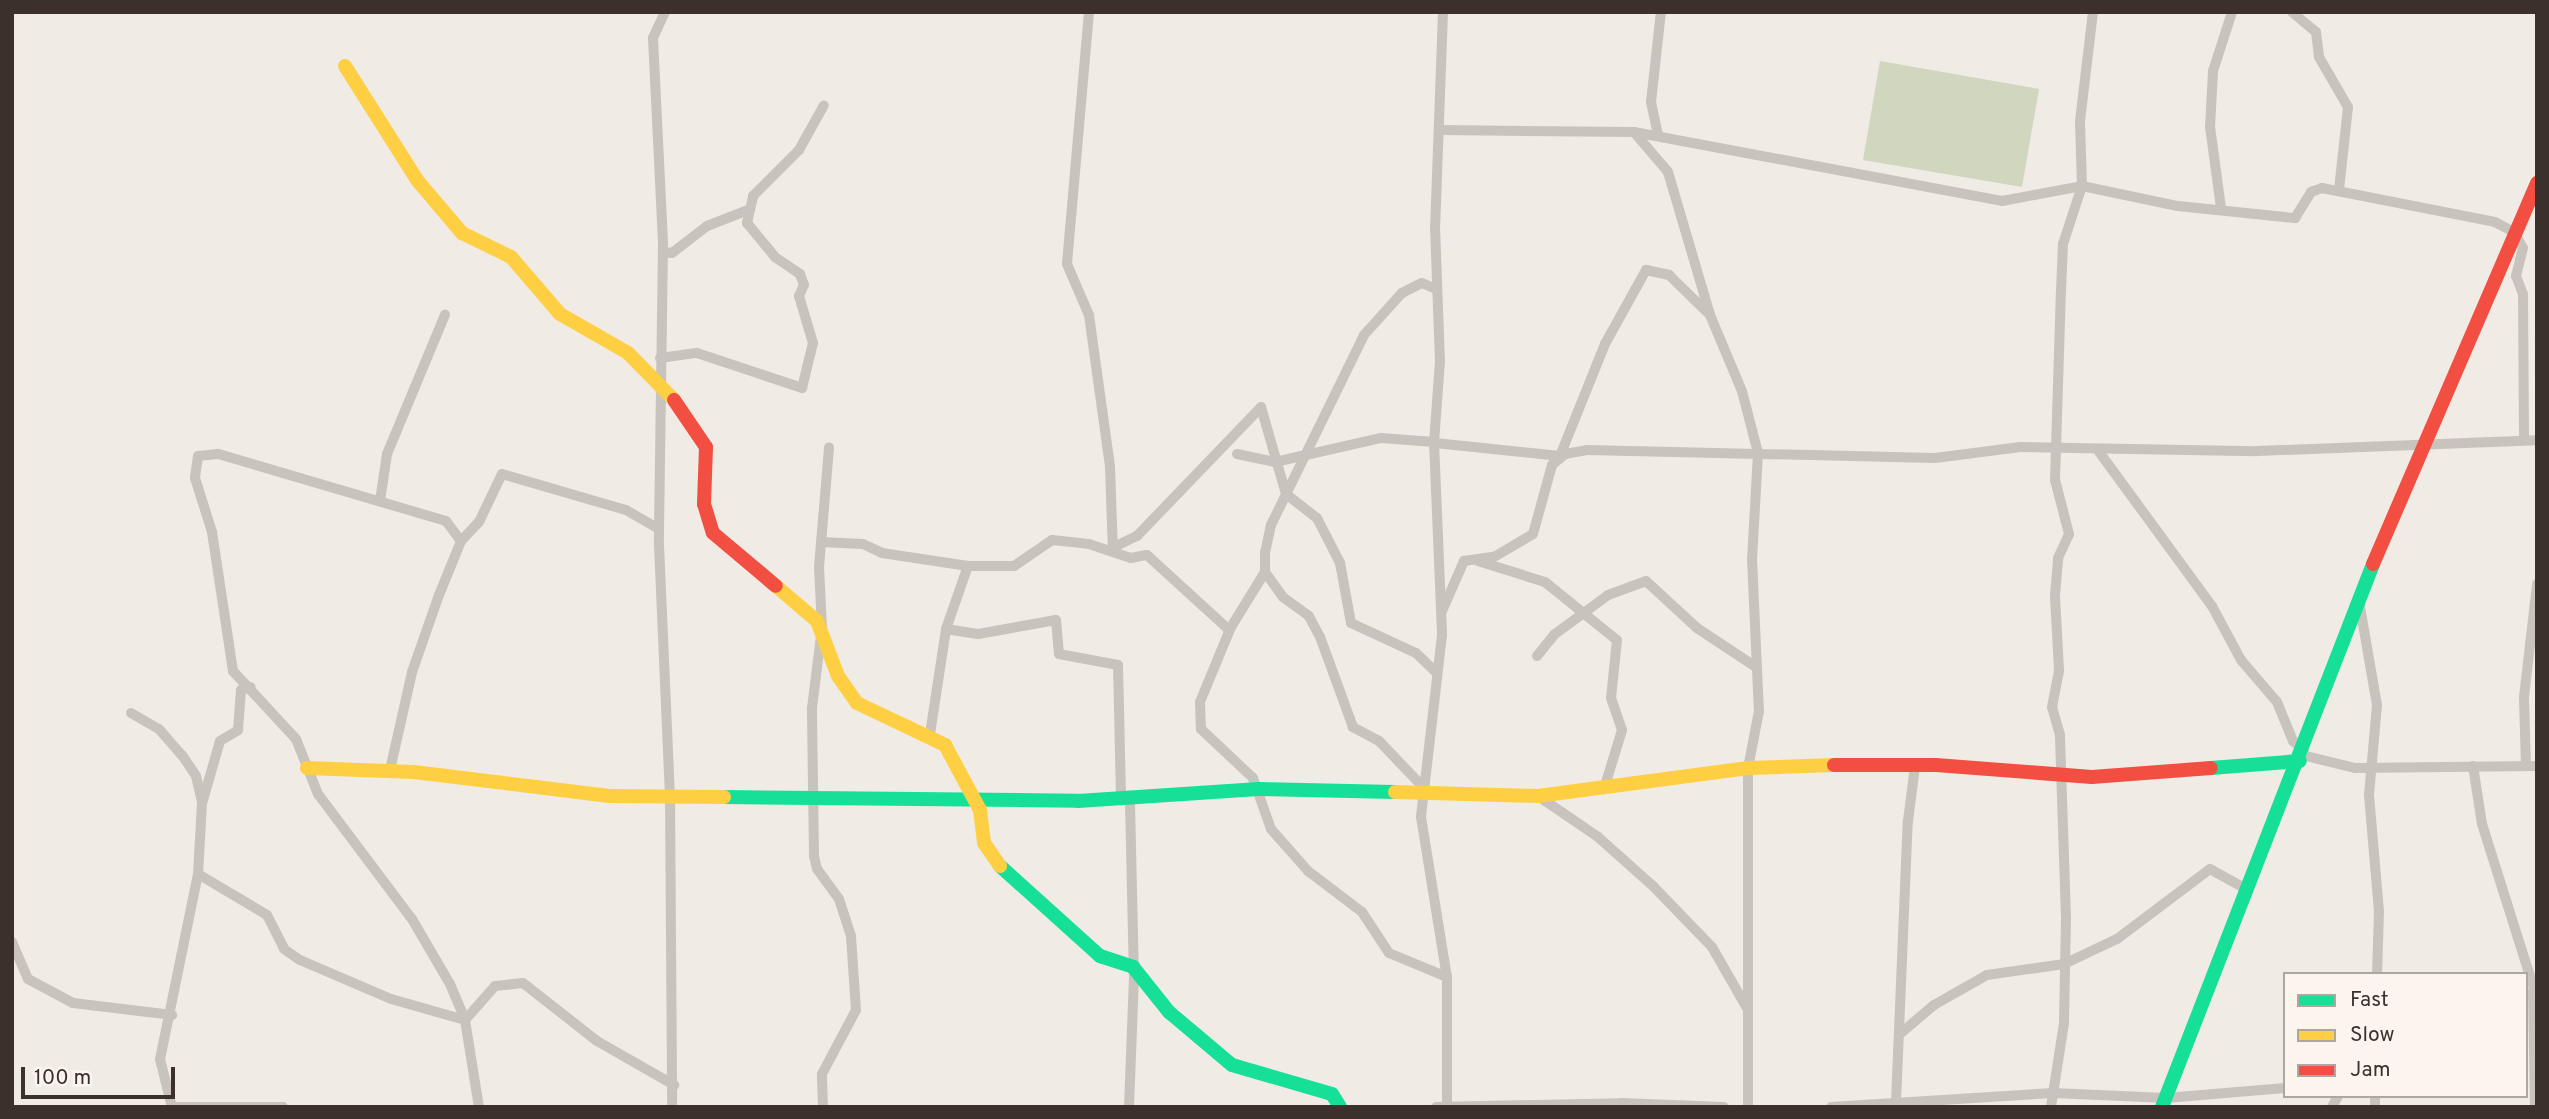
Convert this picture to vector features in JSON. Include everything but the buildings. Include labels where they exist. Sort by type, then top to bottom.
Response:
[{"type":"street","points":[[665,12],[653,38],[663,252],[659,529],[670,796],[673,1107]]},
{"type":"street","points":[[1089,12],[1067,264],[1089,315],[1110,467],[1113,551]]},
{"type":"street","points":[[1443,12],[1436,289],[1440,361],[1434,442],[1443,611],[1421,817],[1447,978],[1444,1106],[1724,1107]]},
{"type":"street","points":[[1658,135],[1651,102],[1661,12]]},
{"type":"street","points":[[2051,1107],[2063,1035],[2064,964],[2060,735],[2052,706],[2059,670],[2052,619],[2059,558],[2069,534],[2055,480],[2063,244],[2082,187],[2080,121],[2093,12]]},
{"type":"street","points":[[2221,208],[2210,127],[2213,71],[2232,12]]},
{"type":"street","points":[[2292,12],[2316,32],[2319,57],[2348,107],[2339,190]]},
{"type":"street","points":[[345,66],[417,180],[462,233],[511,257],[560,314],[628,352],[683,409],[706,447],[704,504],[713,533],[822,628],[850,697],[930,734],[954,756],[993,859],[1041,905],[1057,912],[1100,956],[1133,967],[1169,1012],[1232,1065],[1332,1094],[1339,1107]]},
{"type":"street","points":[[660,358],[697,353],[802,388],[813,343],[799,296],[804,285],[800,274],[775,257],[747,223],[748,211],[767,177],[799,150],[824,105]]},
{"type":"street","points":[[1440,130],[1634,132],[1658,135],[1880,182],[2002,201],[2082,187],[2178,206],[2221,208],[2295,218],[2311,192],[2339,190],[2469,215],[2514,232],[2523,248],[2516,276],[2523,295],[2524,440]]},
{"type":"street","points":[[1634,132],[1668,172],[1710,315],[1742,391],[1758,453],[1753,665],[1759,711],[1748,768],[1748,1107]]},
{"type":"street","points":[[2164,1102],[2302,755],[2358,598],[2421,445],[2537,183]]},
{"type":"street","points":[[663,252],[672,253],[707,226],[748,211]]},
{"type":"street","points":[[1443,611],[1461,565],[1472,558],[1494,557],[1533,534],[1544,480],[1560,456],[1605,344],[1646,270],[1669,275],[1710,315]]},
{"type":"street","points":[[1436,289],[1422,283],[1402,293],[1364,335],[1271,525],[1265,572],[1229,630],[1200,702],[1198,722],[1259,789],[1271,829],[1308,872],[1362,912],[1389,953],[1447,978]]},
{"type":"street","points":[[380,501],[387,454],[445,315]]},
{"type":"street","points":[[1113,551],[1137,536],[1261,407],[1286,494],[1317,518],[1340,563],[1351,623],[1416,653],[1437,673]]},
{"type":"street","points":[[1237,454],[1275,462],[1381,438],[1560,456],[1610,449],[1936,458],[2020,447],[2097,449],[2421,445],[2537,440]]},
{"type":"street","points":[[823,1107],[822,1074],[856,1010],[851,936],[839,899],[815,863],[812,708],[822,628],[821,542],[829,447]]},
{"type":"street","points":[[2097,449],[2156,538],[2212,606],[2241,660],[2277,702],[2302,755]]},
{"type":"street","points":[[461,541],[446,521],[218,454],[198,456],[195,478],[212,532],[233,671],[251,687],[296,739],[318,794],[412,919],[465,1020],[479,1107]]},
{"type":"street","points":[[390,770],[412,672],[461,541],[479,522],[502,474],[626,510],[659,529]]},
{"type":"street","points":[[821,542],[863,544],[882,553],[968,566],[1014,566],[1052,540],[1147,555],[1229,630]]},
{"type":"street","points":[[1472,558],[1545,582],[1581,613],[1614,636],[1618,645],[1611,698],[1622,730],[1604,789]]},
{"type":"street","points":[[930,734],[946,629],[968,566]]},
{"type":"street","points":[[1265,572],[1315,626],[1353,727],[1379,741],[1423,790]]},
{"type":"street","points":[[1537,656],[1581,613],[1608,594],[1646,581],[1697,628],[1753,665]]},
{"type":"street","points":[[307,768],[390,770],[587,795],[971,797],[1078,801],[1259,789],[1423,790],[1538,796],[1748,768],[1915,766],[2060,777],[2302,755],[2334,766],[2370,768],[2531,766],[2525,684],[2537,584]]},
{"type":"street","points":[[2358,598],[2377,705],[2370,768],[2377,972]]},
{"type":"street","points":[[946,629],[978,634],[1056,620],[1059,654],[1118,666],[1133,967],[1129,1107]]},
{"type":"street","points":[[251,687],[241,690],[238,730],[220,741],[202,803],[198,874],[172,1015],[160,1059],[174,1107],[283,1107]]},
{"type":"street","points":[[131,713],[159,729],[182,755],[196,776],[202,803]]},
{"type":"street","points":[[1896,1102],[1908,821],[1915,766]]},
{"type":"street","points":[[2473,766],[2482,824],[2535,993],[2532,1083],[2535,1107]]},
{"type":"street","points":[[1538,796],[1598,838],[1653,886],[1712,947],[1748,1010]]},
{"type":"street","points":[[1901,1034],[1934,1005],[1987,975],[2064,964],[2116,939],[2210,869],[2248,890]]},
{"type":"street","points":[[198,874],[267,915],[284,949],[300,961],[391,999],[465,1020]]},
{"type":"street","points":[[12,942],[28,979],[55,995],[134,1014],[172,1015]]},
{"type":"street","points":[[465,1020],[495,986],[523,983],[597,1041],[674,1085]]},
{"type":"street","points":[[1831,1107],[2053,1093],[2164,1102],[2283,1088]]},
{"type":"green space","points":[[1880,61],[2039,89],[2022,187],[1863,160]]},
{"type":"traffic: fast","points":[[2162,1107],[2373,564]]},
{"type":"traffic: fast","points":[[2211,768],[2300,761]]},
{"type":"traffic: fast","points":[[724,797],[1078,801],[1259,789],[1395,792]]},
{"type":"traffic: fast","points":[[1000,866],[1100,956],[1133,967],[1169,1012],[1232,1065],[1332,1094],[1340,1107]]},
{"type":"traffic: slow","points":[[345,66],[417,180],[462,233],[511,257],[560,314],[628,353],[674,400]]},
{"type":"traffic: slow","points":[[776,586],[817,621],[838,676],[857,703],[945,745],[980,810],[984,843],[1000,866]]},
{"type":"traffic: slow","points":[[1395,792],[1538,796],[1748,768],[1834,765]]},
{"type":"traffic: slow","points":[[307,768],[414,772],[610,796],[724,797]]},
{"type":"traffic: jam","points":[[2373,564],[2537,183]]},
{"type":"traffic: jam","points":[[674,400],[706,447],[704,504],[713,533],[776,586]]},
{"type":"traffic: jam","points":[[1834,765],[1936,765],[2092,777],[2211,768]]}]
